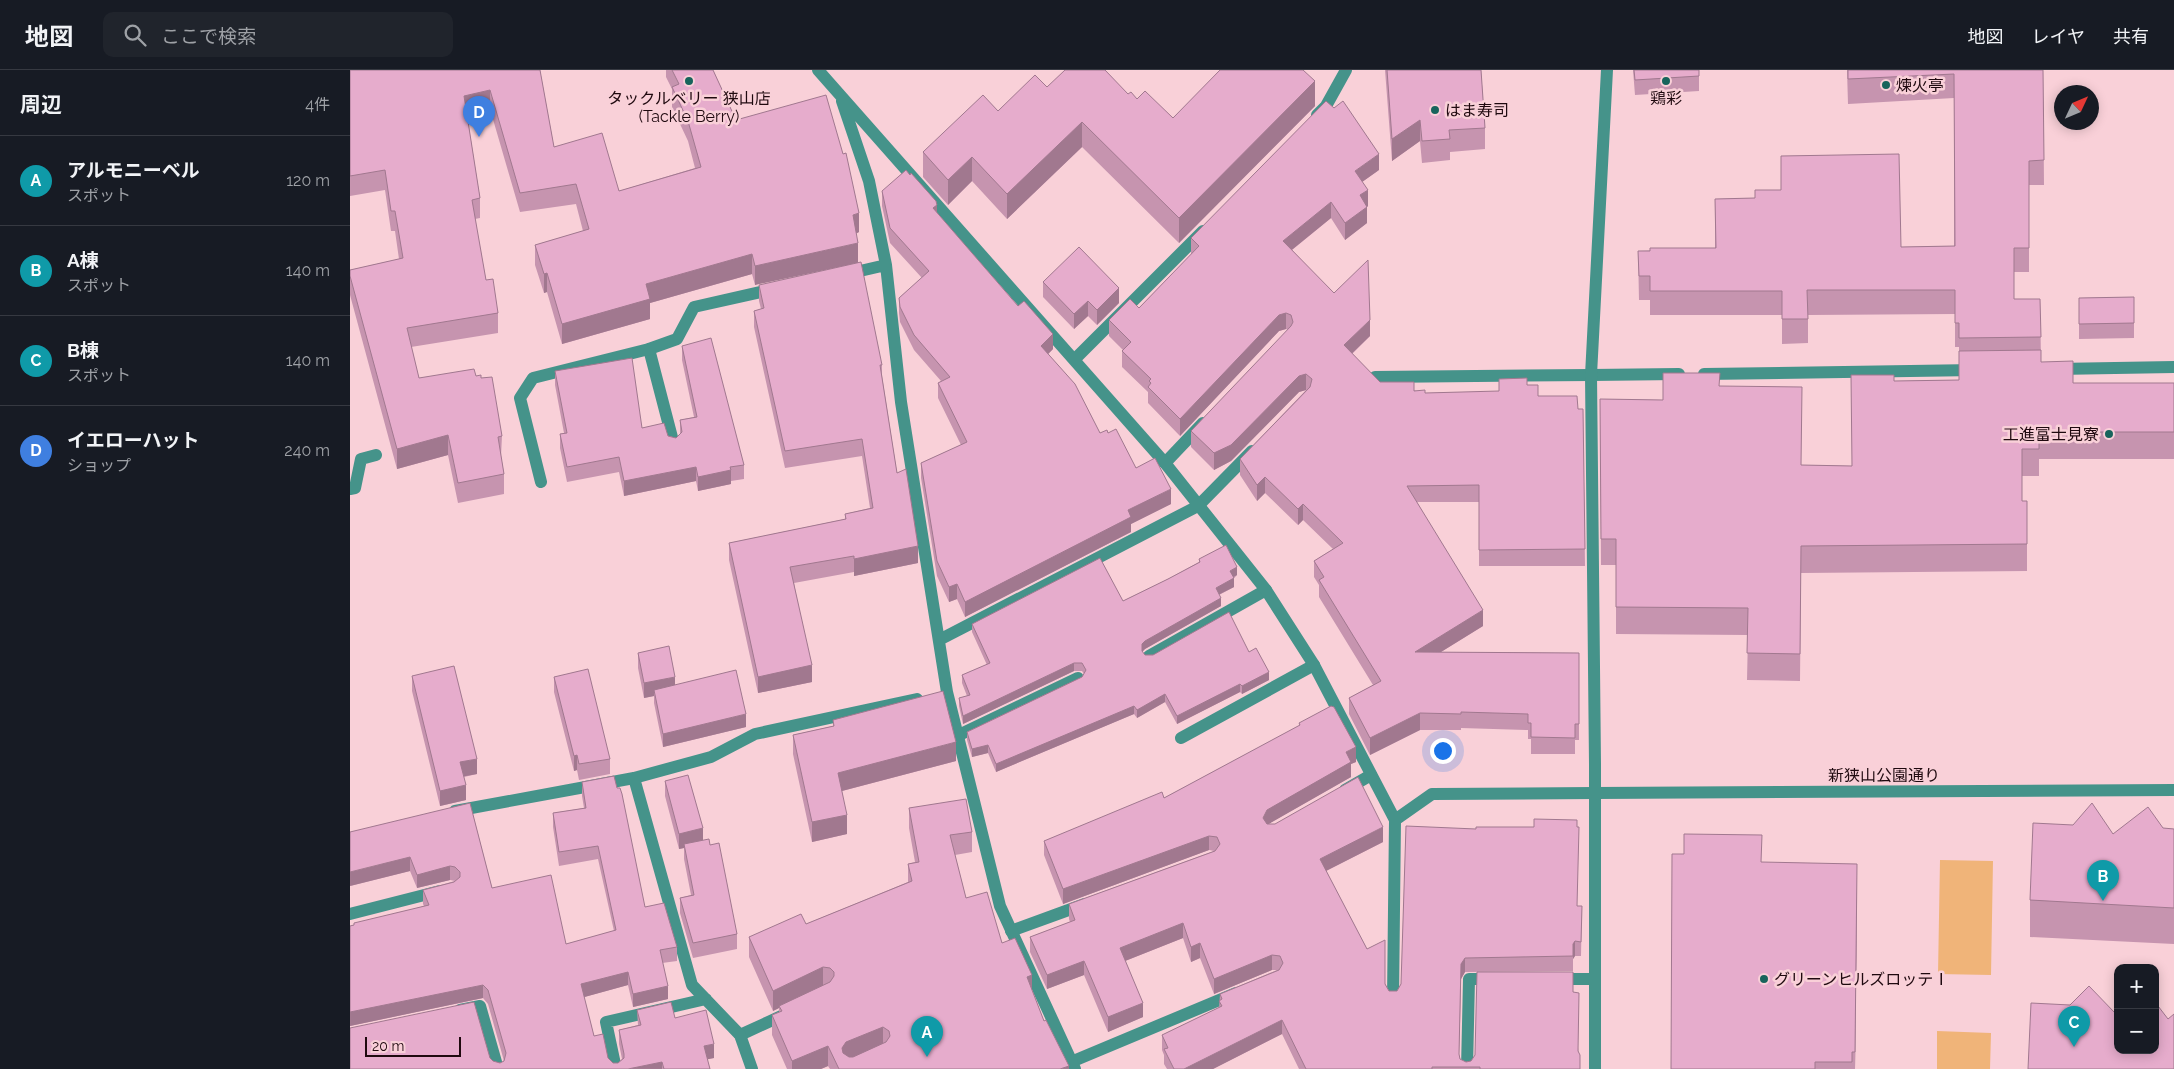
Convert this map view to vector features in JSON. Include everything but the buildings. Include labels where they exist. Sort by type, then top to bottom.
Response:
[{"type":"street","points":[[818,70],[1165,463],[1266,590],[1314,665],[1395,820],[1393,1000]]},
{"type":"street","points":[[1305,127],[1326,106],[1346,70]]},
{"type":"street","points":[[1595,1069],[1595,793],[1591,375],[1607,70]]},
{"type":"street","points":[[841,96],[868,181],[886,265],[901,402],[939,640],[938,694],[959,735],[1000,906],[1011,932],[1073,1066],[1248,988]]},
{"type":"street","points":[[1074,360],[1214,219]]},
{"type":"street","points":[[838,276],[886,265]]},
{"type":"street","points":[[541,482],[520,398],[533,378],[649,349],[677,340],[694,307],[790,286]]},
{"type":"street","points":[[649,349],[674,445]]},
{"type":"street","points":[[2046,369],[2174,367]]},
{"type":"street","points":[[1375,377],[1986,370]]},
{"type":"street","points":[[1165,463],[1212,414]]},
{"type":"street","points":[[939,640],[1198,506],[1258,445]]},
{"type":"street","points":[[350,489],[355,488],[361,459],[376,455]]},
{"type":"street","points":[[1149,656],[1266,590]]},
{"type":"street","points":[[1180,738],[1314,665]]},
{"type":"street","points":[[959,735],[1078,678]]},
{"type":"street","points":[[445,813],[634,778],[711,757],[755,734],[938,694]]},
{"type":"street","points":[[1338,794],[1371,775]]},
{"type":"street","points":[[634,778],[692,985],[740,1035],[752,1069]]},
{"type":"street","name":"新狭山公園通り","points":[[1395,820],[1432,794],[2174,790]]},
{"type":"street","points":[[350,914],[452,888]]},
{"type":"street","points":[[1011,932],[1093,901]]},
{"type":"street","points":[[1467,1069],[1469,979],[1507,979]]},
{"type":"street","points":[[1546,979],[1594,979]]},
{"type":"street","points":[[616,1069],[606,1022],[706,999]]},
{"type":"street","points":[[443,1014],[480,1006],[498,1069]]},
{"type":"street","points":[[740,1035],[801,1007]]},
{"type":"shaded area","points":[[1940,860],[1993,861],[1991,975],[1938,974]]},
{"type":"shaded area","points":[[1937,1031],[1991,1033],[1990,1069],[1937,1069]]},
{"type":"place","name":"タックルベリー 狭山店 (Tackle Berry)","points":[[689,81]]},
{"type":"place","name":"鶏彩","points":[[1666,81]]},
{"type":"place","name":"煉火亭","points":[[1886,85]]},
{"type":"place","name":"はま寿司","points":[[1435,110]]},
{"type":"place","name":"イエローハット","points":[[479,137]]},
{"type":"place","name":"工進富士見寮","points":[[2109,434]]},
{"type":"place","name":"A棟","points":[[2103,901]]},
{"type":"place","name":"グリーンヒルズロッテⅠ","points":[[1764,979]]},
{"type":"place","name":"B棟","points":[[2074,1047]]},
{"type":"place","name":"アルモニーベル","points":[[927,1057]]}]
